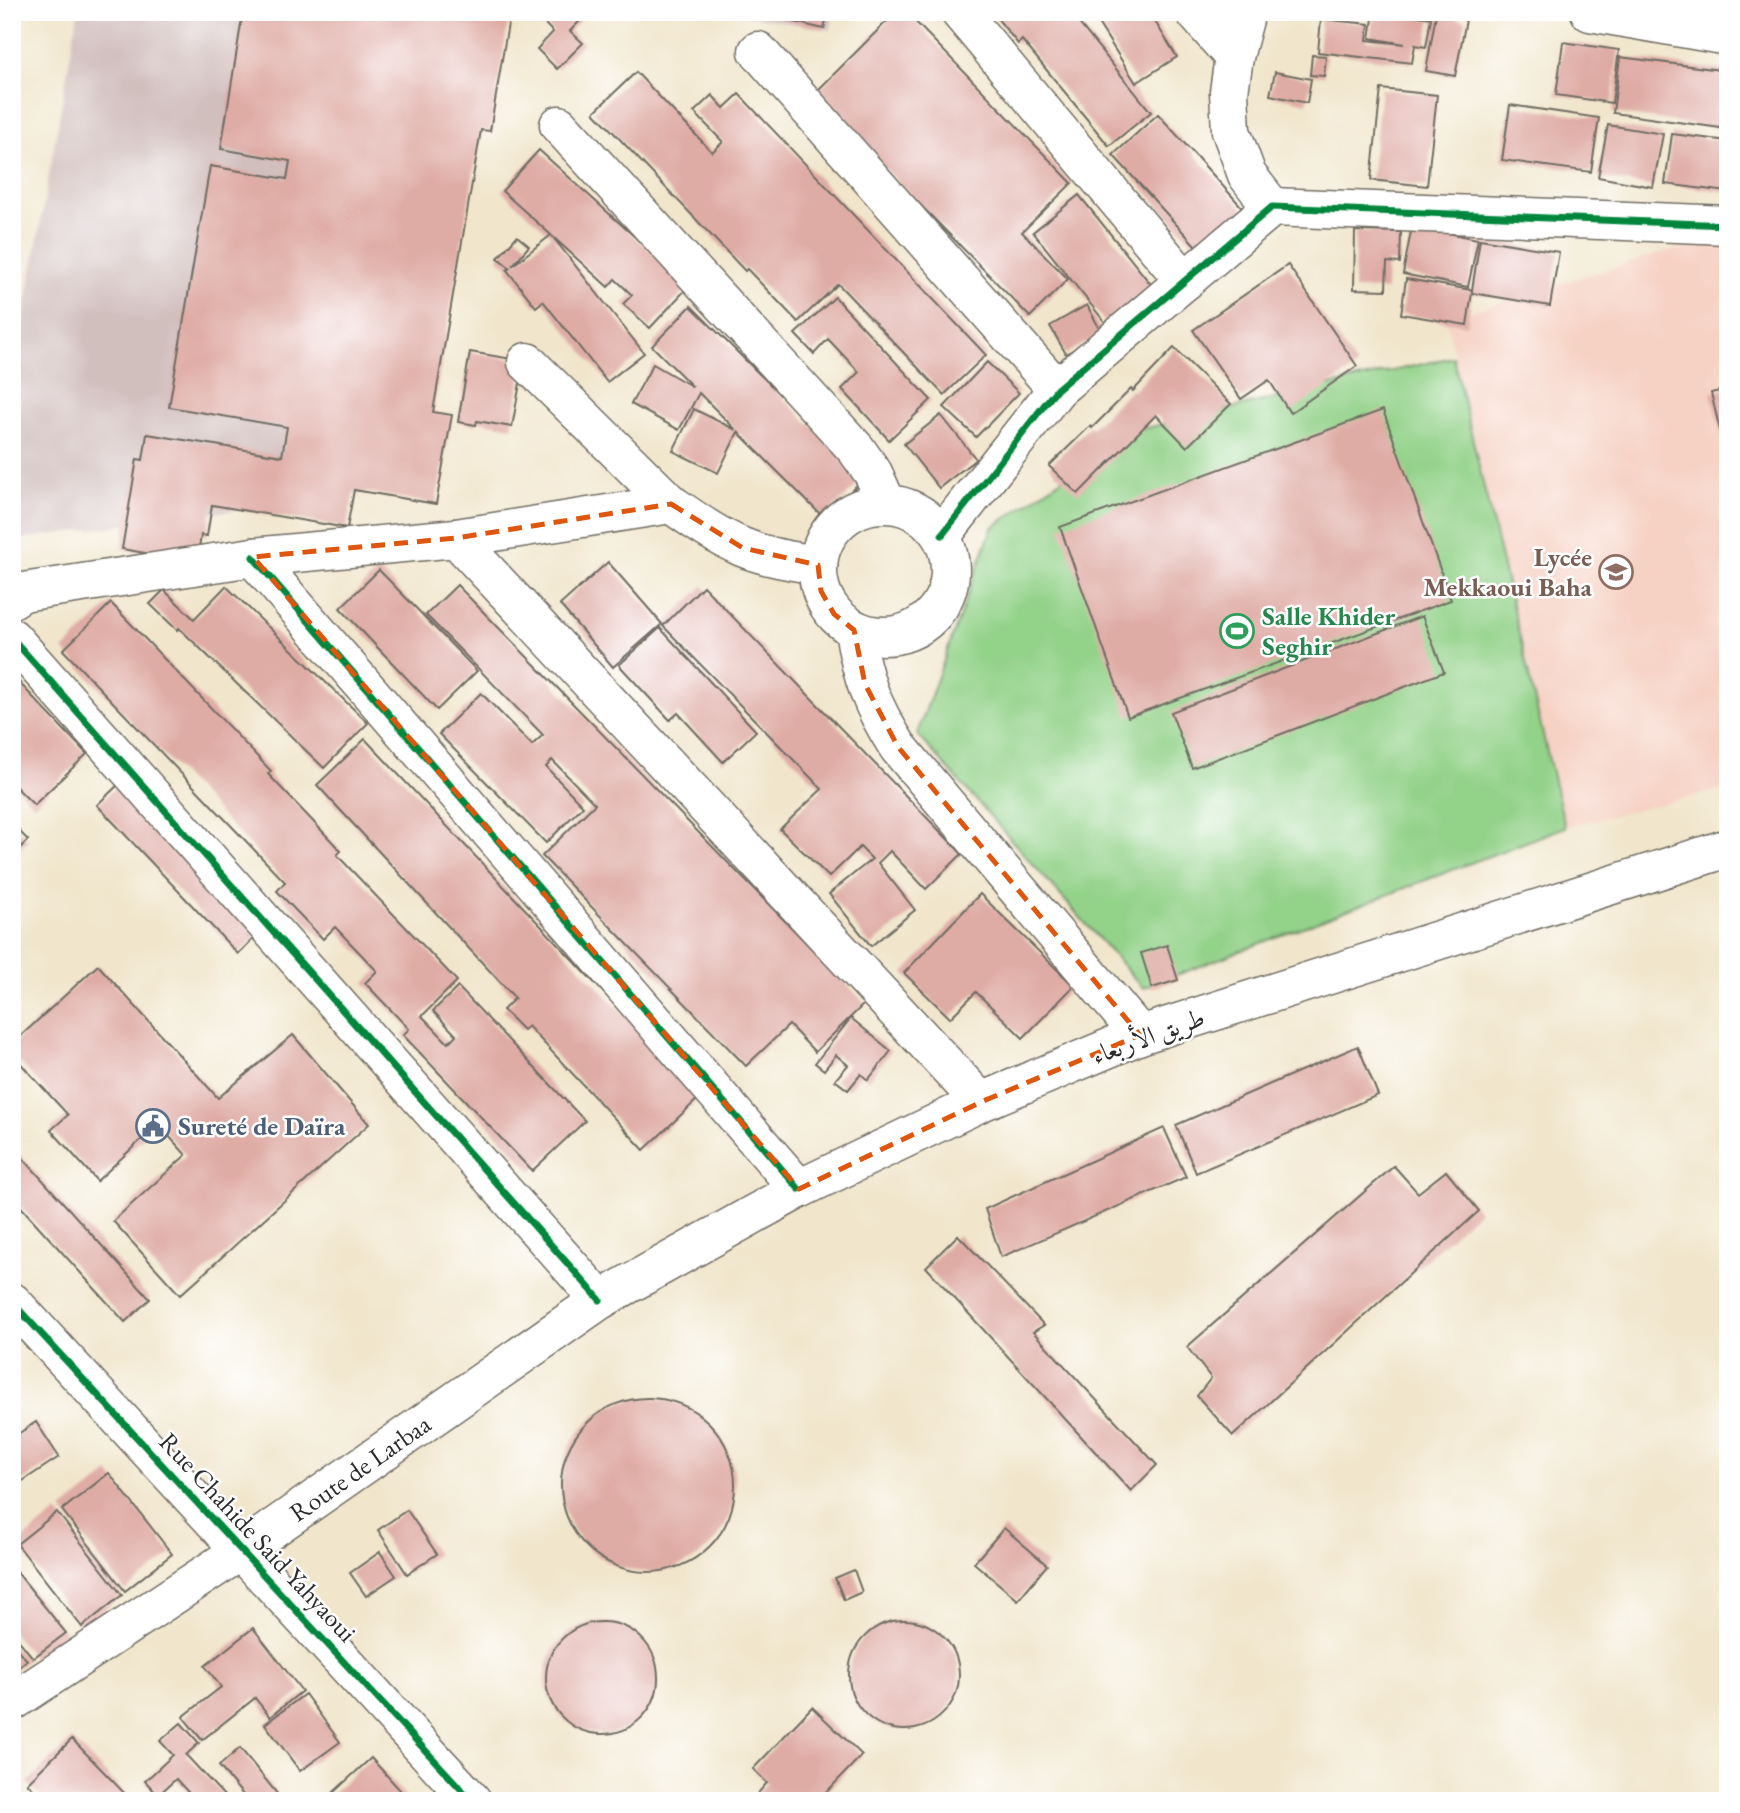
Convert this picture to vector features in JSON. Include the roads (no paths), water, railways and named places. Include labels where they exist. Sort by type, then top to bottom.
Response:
[{"type":"street","points":[[960,12],[1185,281]]},
{"type":"street","points":[[1195,12],[1234,57]]},
{"type":"street","points":[[1245,12],[1229,92],[1231,131],[1247,175],[1272,207]]},
{"type":"street","points":[[1590,12],[1728,36]]},
{"type":"street","points":[[758,51],[1057,389]]},
{"type":"street","points":[[559,125],[856,449],[873,473],[886,502]]},
{"type":"street","points":[[942,535],[1057,389],[1272,207],[1728,225]]},
{"type":"street","points":[[527,362],[671,504],[712,532],[743,548],[818,565]]},
{"type":"street","points":[[886,502],[908,506],[927,518],[942,535],[950,555],[951,576],[946,597],[933,615],[917,629],[896,636],[875,636],[854,630],[834,614],[821,591],[818,565],[824,541],[839,520],[860,507],[886,502]]},
{"type":"street","points":[[12,599],[23,592],[253,557],[456,538],[671,504]]},
{"type":"street","points":[[456,538],[981,1102]]},
{"type":"street","points":[[253,557],[799,1189]]},
{"type":"street","points":[[854,630],[865,684],[878,715],[898,747],[1140,1035]]},
{"type":"street","points":[[12,638],[600,1300]]},
{"type":"street","name":"طريق الأربعاء","points":[[600,1300],[799,1189],[981,1102],[1140,1035],[1728,848]]},
{"type":"street","name":"Route de Larbaa","points":[[12,1702],[242,1550],[600,1300]]},
{"type":"street","name":"Rue Chahide Said Yahyaoui","points":[[12,1302],[472,1801]]},
{"type":"place","name":"Lycée Mekkaoui Baha","points":[[1616,572]]},
{"type":"place","name":"Salle Khider Seghir","points":[[1237,631]]},
{"type":"place","name":"Sureté de Daïra","points":[[153,1126]]}]
